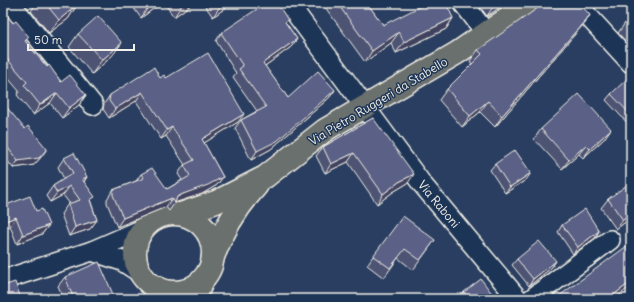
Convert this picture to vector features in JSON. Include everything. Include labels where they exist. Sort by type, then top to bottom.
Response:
[{"type":"main road","name":"Via Pietro Ruggeri da Stabello","points":[[145,228],[161,217],[181,214],[216,202],[265,177],[325,130],[428,70],[530,3]]},
{"type":"main road","points":[[145,228],[139,238],[136,250],[137,263],[153,287],[168,291],[180,291],[192,288],[198,289],[210,269],[221,238],[242,203],[265,177]]},
{"type":"main road","points":[[181,214],[198,222],[207,231],[212,243],[213,257]]},
{"type":"street","points":[[10,3],[94,106]]},
{"type":"street","name":"Via Raboni","points":[[288,3],[422,184],[518,299]]},
{"type":"street","points":[[463,3],[486,33]]},
{"type":"street","points":[[576,3],[631,63]]},
{"type":"street","name":"Via Pietro Ruggeri da Stabello","points":[[3,280],[92,251],[145,228]]},
{"type":"street","points":[[531,299],[610,240]]},
{"type":"street","points":[[92,251],[122,261],[153,287]]},
{"type":"building","points":[[45,3],[76,3],[77,5],[59,20]]},
{"type":"building","points":[[146,3],[153,3],[149,6]]},
{"type":"building","points":[[266,3],[277,3],[288,20],[285,22],[297,39],[263,63],[288,98],[318,71],[335,90],[277,141],[257,151],[241,120],[266,107],[239,69],[243,66],[221,33]]},
{"type":"building","points":[[337,3],[367,3],[383,25],[427,3],[446,3],[453,18],[404,42],[399,32],[372,51]]},
{"type":"building","points":[[491,3],[499,3],[493,7]]},
{"type":"building","points":[[545,3],[579,3],[590,15],[502,116],[488,101],[470,116],[447,89],[482,54],[478,50]]},
{"type":"building","points":[[3,11],[13,23],[16,21],[29,37],[25,41],[47,67],[49,65],[61,82],[70,75],[86,95],[69,108],[57,93],[40,105],[24,85],[27,82],[3,54],[3,44],[6,41],[3,38]]},
{"type":"building","points":[[98,16],[122,43],[102,60],[78,34]]},
{"type":"building","points":[[631,18],[631,30],[625,23]]},
{"type":"building","points":[[208,53],[244,114],[202,139],[223,177],[208,185],[177,197],[175,203],[172,198],[123,218],[113,195],[113,190],[144,178],[141,174],[152,168],[167,189],[190,176],[184,165],[194,160],[172,127],[167,130],[142,92],[115,109],[109,101],[110,95],[154,67],[160,78],[164,75],[166,78]]},
{"type":"building","points":[[629,77],[631,79],[631,115],[611,94]]},
{"type":"building","points":[[579,94],[611,129],[590,149],[586,145],[569,160],[541,129]]},
{"type":"building","points":[[3,103],[25,129],[28,126],[47,149],[39,158],[18,161],[5,144],[7,143],[3,138]]},
{"type":"building","points":[[373,118],[414,174],[399,182],[383,194],[354,153],[331,164],[323,147]]},
{"type":"building","points":[[515,150],[531,173],[510,187],[495,164]]},
{"type":"building","points":[[74,153],[87,177],[82,179],[95,197],[90,200],[97,220],[75,227],[68,204],[80,200],[70,186],[57,193],[53,186],[73,173],[64,158]]},
{"type":"building","points":[[631,182],[631,214],[623,220],[608,199]]},
{"type":"building","points":[[30,196],[36,211],[42,209],[49,225],[23,235],[16,217],[3,222],[3,199],[6,205]]},
{"type":"building","points":[[585,209],[599,231],[578,247],[562,225]]},
{"type":"building","points":[[403,216],[435,240],[420,260],[405,249],[390,268],[373,256]]},
{"type":"building","points":[[539,241],[556,261],[533,279],[517,259]]},
{"type":"building","points":[[631,243],[631,282],[608,299],[555,299]]},
{"type":"building","points":[[3,244],[7,254],[3,255]]},
{"type":"building","points":[[99,262],[115,299],[74,299],[65,277]]},
{"type":"building","points":[[481,279],[496,299],[469,299],[464,292]]},
{"type":"building","points":[[15,282],[21,299],[3,299],[3,286]]}]
